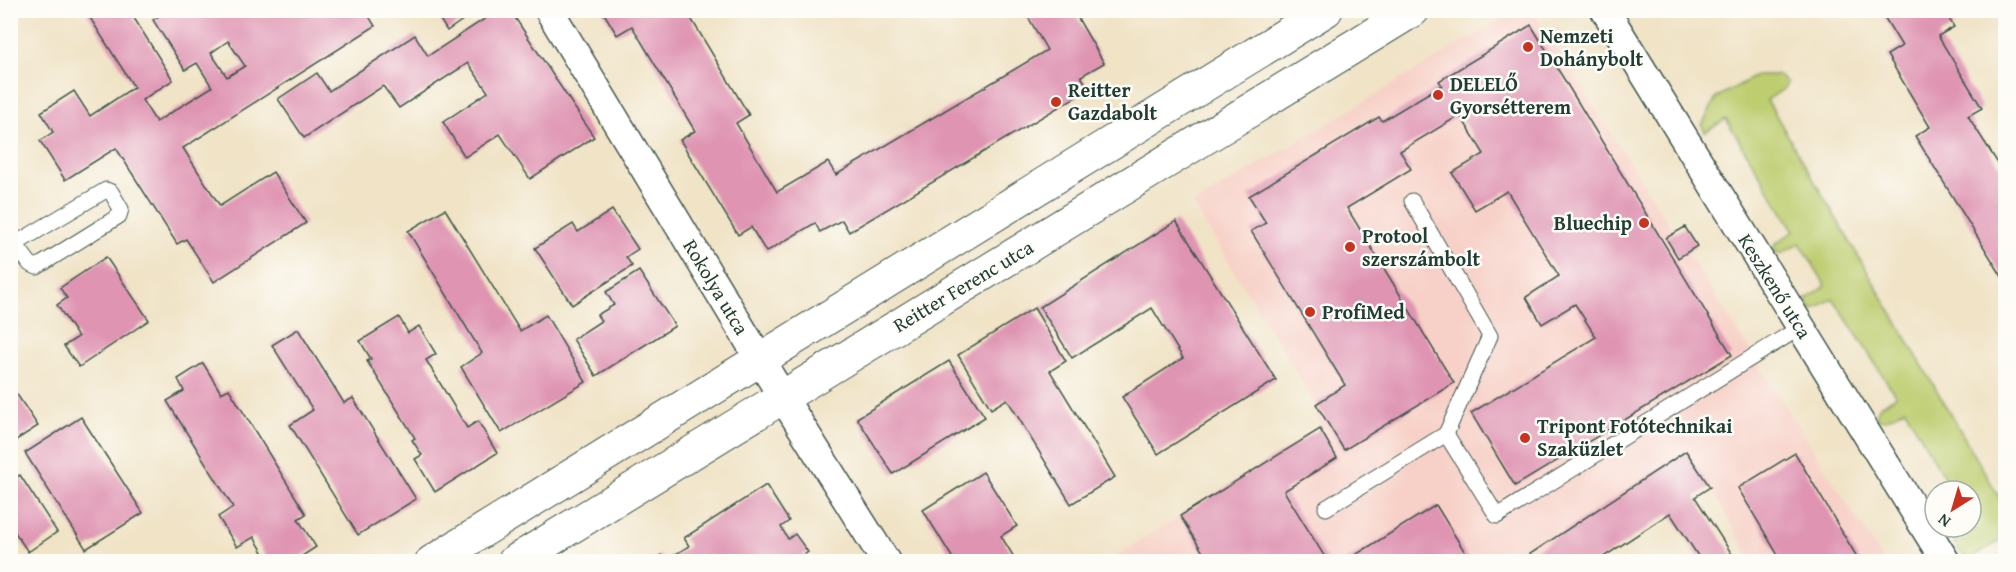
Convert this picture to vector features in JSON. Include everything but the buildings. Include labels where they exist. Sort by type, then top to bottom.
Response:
[{"type":"street","name":"Rokolya utca","points":[[549,10],[782,396],[886,561]]},
{"type":"street","points":[[432,561],[1326,10]]},
{"type":"street","name":"Reitter Ferenc utca","points":[[514,561],[1413,10]]},
{"type":"street","name":"Keszkenő utca","points":[[1605,10],[1946,561]]},
{"type":"lane","points":[[106,190],[111,192],[121,209],[120,216],[37,267],[30,264],[13,246],[106,190]]},
{"type":"lane","points":[[1326,508],[1446,434],[1490,336],[1412,201]]},
{"type":"lane","points":[[1446,434],[1497,516],[1801,327]]},
{"type":"shaded area","points":[[1517,10],[1533,11],[1884,561],[1752,561],[1710,487],[1596,561],[1106,562],[1320,429],[1316,404],[1193,204]]},
{"type":"green space","points":[[1757,75],[1777,75],[1787,82],[1785,88],[1767,100],[2005,507],[2005,538],[1969,559],[1953,542],[1958,539],[1983,539],[1983,479],[1945,479],[1905,409],[1885,420],[1875,418],[1879,407],[1896,396],[1833,298],[1813,310],[1808,305],[1807,299],[1826,286],[1800,243],[1781,254],[1774,252],[1775,244],[1794,231],[1726,119],[1705,132],[1702,125],[1716,98]]},
{"type":"place","name":"Nemzeti Dohánybolt","points":[[1528,47]]},
{"type":"place","name":"DELELŐ Gyorsétterem","points":[[1438,95]]},
{"type":"place","name":"Reitter Gazdabolt","points":[[1056,102]]},
{"type":"place","name":"Bluechip","points":[[1644,223]]},
{"type":"place","name":"Protool szerszámbolt","points":[[1350,247]]},
{"type":"place","name":"ProfiMed","points":[[1310,312]]},
{"type":"place","name":"Tripont Fotótechnikai Szaküzlet","points":[[1525,438]]}]
